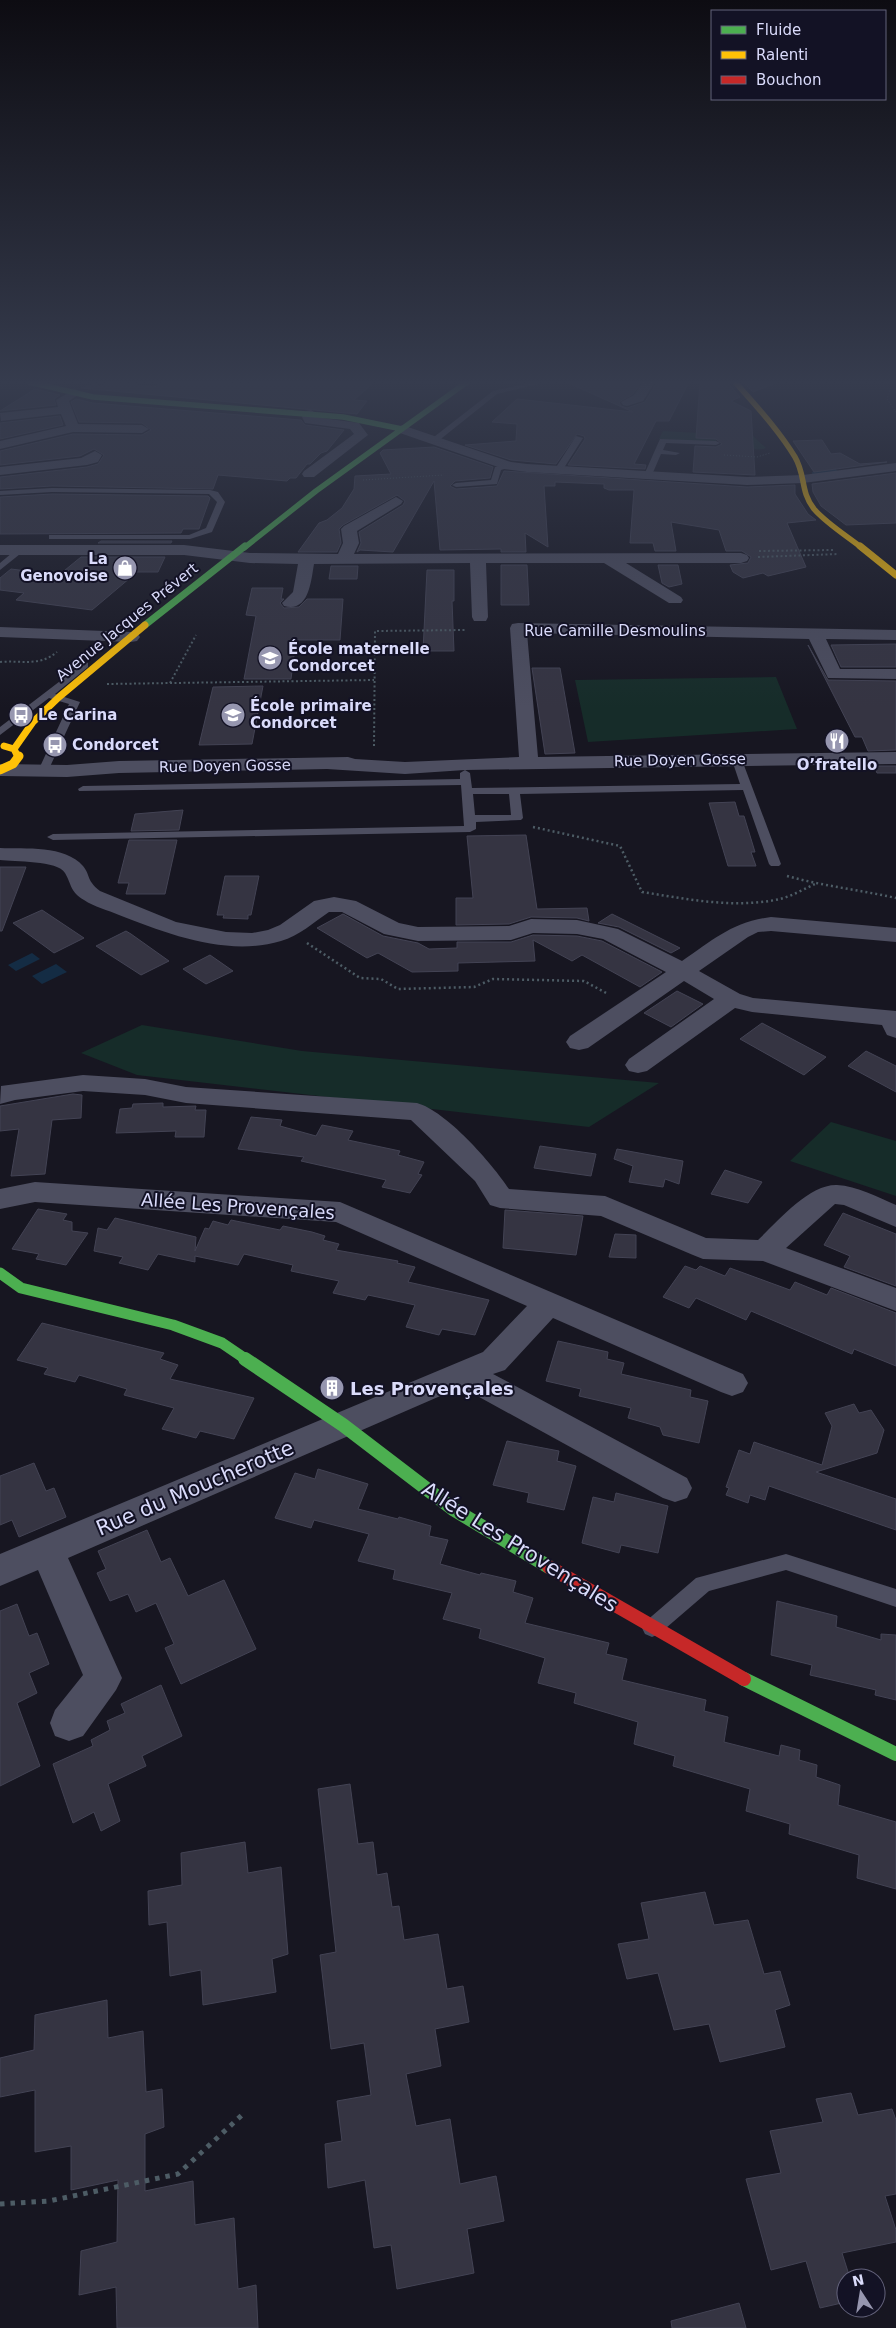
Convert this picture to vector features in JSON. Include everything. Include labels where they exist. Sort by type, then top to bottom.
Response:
[{"type":"street","name":"Avenue Jacques Prévert","points":[[0,770],[13,764],[16,753],[33,722],[112,636],[161,605],[209,566],[317,491]]},
{"type":"street","points":[[804,491],[815,510],[896,575]]},
{"type":"street","points":[[344,559],[351,543],[350,529],[396,501]]},
{"type":"street","points":[[0,550],[102,544],[226,555],[307,559],[607,558],[746,554]]},
{"type":"street","name":"Avenue Jacques Prévert","points":[[0,741],[9,737],[55,697],[132,637],[226,555]]},
{"type":"street","points":[[477,624],[478,558]]},
{"type":"street","points":[[607,558],[676,600]]},
{"type":"street","points":[[290,603],[301,594],[307,559]]},
{"type":"street","name":"Rue Camille Desmoulins","points":[[529,763],[518,628],[896,635]]},
{"type":"street","points":[[0,632],[132,637]]},
{"type":"street","points":[[815,634],[834,674],[896,674]]},
{"type":"street","points":[[0,746],[16,753]]},
{"type":"street","name":"Rue Doyen Gosse","points":[[16,753],[45,767]]},
{"type":"street","name":"Rue Doyen Gosse","points":[[0,770],[45,767],[330,764],[405,768],[466,779],[529,763],[896,758]]},
{"type":"street","points":[[0,854],[52,858],[67,863],[75,870],[80,886],[92,896],[170,927],[226,939],[252,940],[274,936],[288,930],[322,906],[334,904],[348,906],[392,929],[418,934],[511,933],[530,926],[577,926],[610,934],[732,998],[752,1005],[892,1018],[896,1030]]},
{"type":"street","points":[[579,1042],[740,932],[754,926],[771,924],[896,935]]},
{"type":"street","points":[[638,1065],[732,998]]},
{"type":"street","points":[[0,1096],[10,1092],[83,1083],[145,1087],[186,1095],[417,1112],[426,1117],[485,1174],[500,1198],[605,1206],[703,1248],[765,1251],[896,1300]]},
{"type":"street","name":"Allée Les Provençales","points":[[0,1199],[35,1192],[340,1212],[732,1383]]},
{"type":"street","points":[[765,1251],[817,1203],[829,1195],[845,1196],[896,1217]]},
{"type":"street","name":"Allée Les Provençales","points":[[0,1273],[21,1288],[173,1325],[222,1343],[343,1425],[453,1509],[652,1628],[770,1693],[896,1754]]},
{"type":"street","points":[[343,1425],[494,1361],[549,1303]]},
{"type":"street","points":[[463,1373],[675,1488]]},
{"type":"street","name":"Rue du Moucherotte","points":[[0,1570],[343,1425]]},
{"type":"street","points":[[47,1549],[103,1678],[69,1724]]},
{"type":"lane","points":[[0,494],[44,491]]},
{"type":"lane","points":[[52,537],[102,544],[190,537],[209,530],[220,502],[215,494],[210,492],[103,491]]},
{"type":"lane","points":[[0,567],[21,550]]},
{"type":"lane","points":[[0,732],[85,665]]},
{"type":"lane","points":[[45,767],[75,702],[55,697]]},
{"type":"lane","points":[[737,760],[775,864]]},
{"type":"lane","points":[[257,785],[260,765]]},
{"type":"lane","points":[[83,788],[466,779],[518,790],[747,787]]},
{"type":"lane","points":[[53,837],[470,829],[466,779]]},
{"type":"lane","points":[[470,819],[517,818],[514,791],[518,790]]},
{"type":"lane","points":[[652,1628],[702,1584],[786,1562],[896,1598]]},
{"type":"path","points":[[746,554],[868,551]]},
{"type":"path","points":[[746,554],[868,551]]},
{"type":"path","points":[[374,747],[375,630],[477,624]]},
{"type":"path","points":[[170,683],[196,635]]},
{"type":"path","points":[[75,702],[106,684],[374,680]]},
{"type":"path","points":[[517,818],[534,828],[620,846],[642,892],[697,901],[754,902],[781,898],[815,884]]},
{"type":"path","points":[[775,864],[787,876],[815,884],[849,888],[896,898]]},
{"type":"path","points":[[288,930],[360,978],[380,979],[398,988],[474,987],[493,979],[584,981],[631,1007]]},
{"type":"path","points":[[0,2204],[49,2201],[178,2174],[242,2116]]},
{"type":"green space","points":[[776,677],[797,729],[588,742],[575,680]]},
{"type":"green space","points":[[142,1025],[302,1051],[659,1083],[589,1127],[137,1075],[81,1053]]},
{"type":"green space","points":[[831,1122],[896,1141],[896,1196],[790,1161]]},
{"type":"water","points":[[32,953],[40,959],[16,971],[8,965]]},
{"type":"water","points":[[56,964],[67,972],[42,984],[32,976]]},
{"type":"building","points":[[353,491],[428,491],[393,552],[360,550],[357,552],[361,543],[359,532],[403,505],[405,501],[397,495],[343,525],[339,529],[341,543],[337,552],[298,552],[319,523],[327,520],[342,508]]},
{"type":"building","points":[[435,491],[544,491],[548,547],[525,533],[526,552],[501,552],[501,549],[440,550]]},
{"type":"building","points":[[634,491],[795,491],[795,494],[808,514],[816,520],[787,523],[806,567],[768,576],[763,573],[743,578],[733,572],[730,565],[748,563],[751,557],[742,551],[726,551],[719,530],[671,522],[676,551],[655,551],[653,543],[630,543]]},
{"type":"building","points":[[896,491],[896,523],[846,525],[821,506],[813,492]]},
{"type":"building","points":[[52,494],[208,496],[210,498],[199,529],[183,529],[181,533],[0,534],[0,497]]},
{"type":"building","points":[[101,541],[172,541],[171,543],[98,543]]},
{"type":"building","points":[[81,557],[165,557],[158,572],[133,572],[130,578],[92,610],[16,600],[24,593],[0,590],[0,578],[11,569],[59,575]]},
{"type":"building","points":[[501,565],[527,565],[529,605],[501,605]]},
{"type":"building","points":[[658,565],[678,565],[682,584],[669,587],[662,583]]},
{"type":"building","points":[[331,566],[358,566],[357,579],[329,579]]},
{"type":"building","points":[[427,570],[454,570],[454,601],[452,601],[454,651],[423,651]]},
{"type":"building","points":[[252,588],[283,588],[281,599],[284,599],[280,603],[284,608],[299,607],[307,599],[343,599],[340,640],[296,640],[291,679],[244,679],[256,616],[246,615]]},
{"type":"building","points":[[896,644],[896,667],[841,667],[831,645]]},
{"type":"building","points":[[808,645],[828,680],[896,681],[896,750],[868,751],[862,737],[855,737]]},
{"type":"building","points":[[532,668],[560,668],[575,753],[545,754]]},
{"type":"building","points":[[263,686],[252,744],[199,745],[213,687]]},
{"type":"building","points":[[874,766],[896,766],[896,773],[877,773]]},
{"type":"building","points":[[735,802],[739,816],[744,816],[755,852],[751,852],[756,866],[728,866],[709,803]]},
{"type":"building","points":[[183,810],[179,830],[131,831],[135,814]]},
{"type":"building","points":[[526,835],[537,909],[587,908],[589,921],[577,918],[531,917],[509,924],[456,925],[456,898],[473,898],[467,836]]},
{"type":"building","points":[[129,840],[177,840],[165,894],[126,894],[129,883],[118,883]]},
{"type":"building","points":[[0,867],[26,867],[2,931],[0,931]]},
{"type":"building","points":[[225,876],[259,876],[251,915],[248,915],[248,919],[223,918],[224,915],[217,915]]},
{"type":"building","points":[[42,910],[84,938],[54,953],[13,923]]},
{"type":"building","points":[[343,914],[383,936],[418,943],[429,949],[457,948],[457,942],[511,942],[533,935],[577,936],[602,941],[662,972],[640,987],[582,955],[572,961],[533,940],[535,961],[458,963],[458,971],[412,972],[378,953],[367,958],[317,928]]},
{"type":"building","points":[[612,914],[680,948],[671,953],[619,927],[598,923]]},
{"type":"building","points":[[126,931],[169,961],[141,975],[96,946]]},
{"type":"building","points":[[210,955],[233,971],[206,984],[183,969]]},
{"type":"building","points":[[677,991],[703,1004],[671,1027],[644,1013]]},
{"type":"building","points":[[762,1023],[826,1057],[804,1075],[740,1039]]},
{"type":"building","points":[[866,1051],[896,1066],[896,1092],[848,1066]]},
{"type":"building","points":[[73,1094],[82,1095],[81,1118],[52,1120],[45,1174],[11,1176],[19,1129],[0,1131],[0,1106]]},
{"type":"building","points":[[163,1103],[163,1107],[196,1106],[195,1110],[206,1110],[204,1137],[175,1137],[176,1131],[116,1133],[120,1109],[132,1108],[133,1104]]},
{"type":"building","points":[[251,1117],[282,1120],[280,1126],[316,1136],[322,1125],[353,1131],[348,1140],[400,1151],[398,1155],[424,1162],[418,1174],[422,1175],[410,1193],[382,1187],[386,1180],[301,1161],[304,1157],[238,1149]]},
{"type":"building","points":[[540,1146],[596,1154],[591,1176],[534,1168]]},
{"type":"building","points":[[617,1149],[683,1161],[679,1184],[665,1179],[663,1187],[629,1182],[633,1166],[614,1159]]},
{"type":"building","points":[[725,1170],[762,1182],[748,1203],[711,1194]]},
{"type":"building","points":[[38,1209],[67,1214],[63,1220],[72,1222],[72,1231],[88,1233],[66,1265],[36,1259],[39,1254],[12,1249]]},
{"type":"building","points":[[505,1210],[583,1216],[576,1255],[503,1248]]},
{"type":"building","points":[[843,1213],[896,1234],[896,1286],[844,1267],[850,1256],[824,1245]]},
{"type":"building","points":[[115,1218],[196,1237],[195,1251],[205,1228],[209,1229],[213,1221],[228,1225],[231,1220],[280,1230],[283,1226],[312,1232],[325,1236],[323,1240],[339,1244],[336,1250],[398,1261],[397,1263],[415,1267],[408,1282],[489,1300],[475,1335],[442,1329],[439,1335],[406,1327],[415,1305],[368,1295],[365,1300],[333,1293],[339,1281],[291,1271],[293,1265],[244,1254],[238,1265],[195,1256],[195,1262],[158,1254],[148,1270],[119,1263],[123,1257],[94,1251],[98,1228],[107,1230]]},
{"type":"building","points":[[615,1234],[636,1235],[636,1258],[609,1257]]},
{"type":"building","points":[[685,1266],[696,1270],[700,1266],[725,1276],[730,1268],[790,1290],[795,1282],[827,1295],[831,1288],[896,1313],[896,1366],[854,1349],[852,1354],[751,1311],[746,1320],[696,1298],[689,1308],[663,1297]]},
{"type":"building","points":[[42,1323],[164,1353],[160,1359],[178,1365],[170,1379],[254,1398],[234,1439],[200,1431],[196,1438],[162,1429],[174,1408],[124,1395],[127,1389],[79,1375],[75,1382],[44,1374],[48,1368],[17,1360]]},
{"type":"building","points":[[558,1341],[608,1352],[607,1359],[624,1363],[621,1374],[691,1390],[690,1397],[708,1401],[699,1443],[663,1435],[660,1427],[628,1418],[631,1408],[579,1396],[581,1389],[546,1381]]},
{"type":"building","points":[[854,1404],[859,1413],[871,1410],[884,1430],[877,1453],[816,1472],[896,1499],[896,1530],[769,1486],[765,1500],[750,1495],[748,1503],[726,1495],[729,1488],[726,1487],[739,1450],[750,1454],[754,1442],[822,1465],[832,1426],[825,1413]]},
{"type":"building","points":[[507,1441],[559,1451],[557,1461],[576,1466],[564,1510],[527,1502],[529,1493],[493,1485]]},
{"type":"building","points":[[34,1463],[46,1491],[54,1488],[66,1517],[19,1537],[12,1520],[0,1525],[0,1476]]},
{"type":"building","points":[[318,1469],[368,1484],[358,1509],[398,1519],[399,1517],[431,1526],[429,1536],[448,1540],[440,1564],[480,1575],[481,1573],[516,1581],[513,1592],[533,1598],[525,1623],[609,1643],[606,1654],[627,1659],[622,1680],[706,1700],[704,1711],[728,1717],[724,1742],[779,1756],[781,1745],[800,1750],[799,1760],[817,1765],[816,1777],[840,1785],[838,1805],[896,1822],[896,1889],[857,1878],[859,1855],[789,1834],[790,1824],[746,1811],[750,1789],[673,1766],[675,1756],[634,1744],[638,1722],[574,1703],[576,1693],[538,1683],[545,1658],[479,1638],[481,1629],[443,1619],[452,1593],[393,1579],[395,1570],[358,1561],[369,1534],[314,1520],[311,1528],[275,1518],[295,1473],[315,1479]]},
{"type":"building","points":[[616,1493],[668,1506],[658,1553],[621,1545],[619,1553],[582,1543],[593,1497],[614,1502]]},
{"type":"building","points":[[147,1530],[161,1562],[170,1558],[188,1596],[224,1580],[256,1649],[181,1684],[165,1648],[174,1644],[156,1603],[136,1612],[128,1594],[110,1601],[97,1573],[106,1569],[98,1551]]},
{"type":"building","points":[[777,1601],[837,1616],[836,1627],[881,1640],[881,1634],[896,1635],[896,1700],[875,1695],[876,1690],[810,1675],[812,1665],[771,1655]]},
{"type":"building","points":[[17,1604],[29,1636],[37,1633],[49,1664],[29,1673],[37,1693],[17,1703],[40,1766],[0,1786],[0,1611]]},
{"type":"building","points":[[161,1685],[182,1736],[142,1756],[146,1766],[108,1784],[120,1821],[101,1831],[94,1812],[73,1823],[53,1764],[93,1746],[91,1740],[110,1730],[107,1721],[125,1713],[121,1704]]},
{"type":"building","points":[[350,1784],[358,1844],[373,1842],[377,1875],[387,1873],[392,1907],[399,1906],[404,1940],[438,1934],[447,1989],[463,1986],[469,2022],[435,2029],[441,2066],[406,2074],[416,2126],[450,2119],[460,2184],[496,2176],[504,2221],[467,2229],[474,2273],[397,2289],[391,2245],[374,2248],[365,2180],[328,2188],[325,2144],[342,2141],[337,2101],[371,2095],[364,2043],[331,2049],[320,1955],[336,1952],[318,1789]]},
{"type":"building","points":[[245,1842],[248,1873],[281,1867],[288,1954],[272,1959],[276,1992],[203,2005],[201,1970],[170,1976],[167,1922],[149,1925],[148,1891],[182,1885],[181,1853]]},
{"type":"building","points":[[705,1892],[714,1925],[748,1920],[764,1974],[780,1971],[790,2005],[775,2010],[785,2047],[720,2062],[709,2024],[674,2030],[658,1973],[627,1979],[618,1944],[649,1939],[641,1903]]},
{"type":"building","points":[[107,2000],[108,2038],[143,2031],[146,2092],[162,2089],[164,2127],[145,2134],[145,2191],[193,2181],[195,2225],[234,2218],[238,2289],[256,2285],[258,2328],[117,2328],[116,2287],[79,2295],[81,2251],[117,2242],[118,2180],[71,2190],[71,2146],[35,2152],[35,2090],[0,2097],[0,2058],[34,2050],[35,2015]]},
{"type":"building","points":[[851,2093],[858,2115],[892,2109],[896,2120],[896,2194],[885,2196],[896,2230],[896,2242],[842,2253],[847,2268],[836,2268],[836,2304],[820,2308],[806,2261],[771,2270],[746,2179],[781,2173],[770,2131],[823,2122],[816,2099]]},
{"type":"building","points":[[739,2303],[746,2328],[672,2328],[671,2321]]},
{"type":"traffic: fast","points":[[145,625],[316,491]]},
{"type":"traffic: fast","points":[[0,1273],[21,1288],[173,1325],[222,1343],[343,1425],[453,1509],[549,1567]]},
{"type":"traffic: fast","points":[[744,1679],[896,1754]]},
{"type":"traffic: slow","points":[[804,491],[815,510],[896,575]]},
{"type":"traffic: slow","points":[[14,749],[33,722],[59,697],[145,625]]},
{"type":"traffic: slow","points":[[0,770],[13,764],[19,756],[14,749],[4,746]]},
{"type":"traffic: jam","points":[[549,1567],[652,1628],[744,1679]]},
{"type":"place","name":"La Genovoise","points":[[125,568]]},
{"type":"place","name":"École maternelle Condorcet","points":[[270,658]]},
{"type":"place","name":"Le Carina","points":[[21,715]]},
{"type":"place","name":"École primaire Condorcet","points":[[233,715]]},
{"type":"place","name":"O’fratello","points":[[837,741]]},
{"type":"place","name":"Condorcet","points":[[55,745]]},
{"type":"place","name":"Les Provençales","points":[[332,1388]]}]
